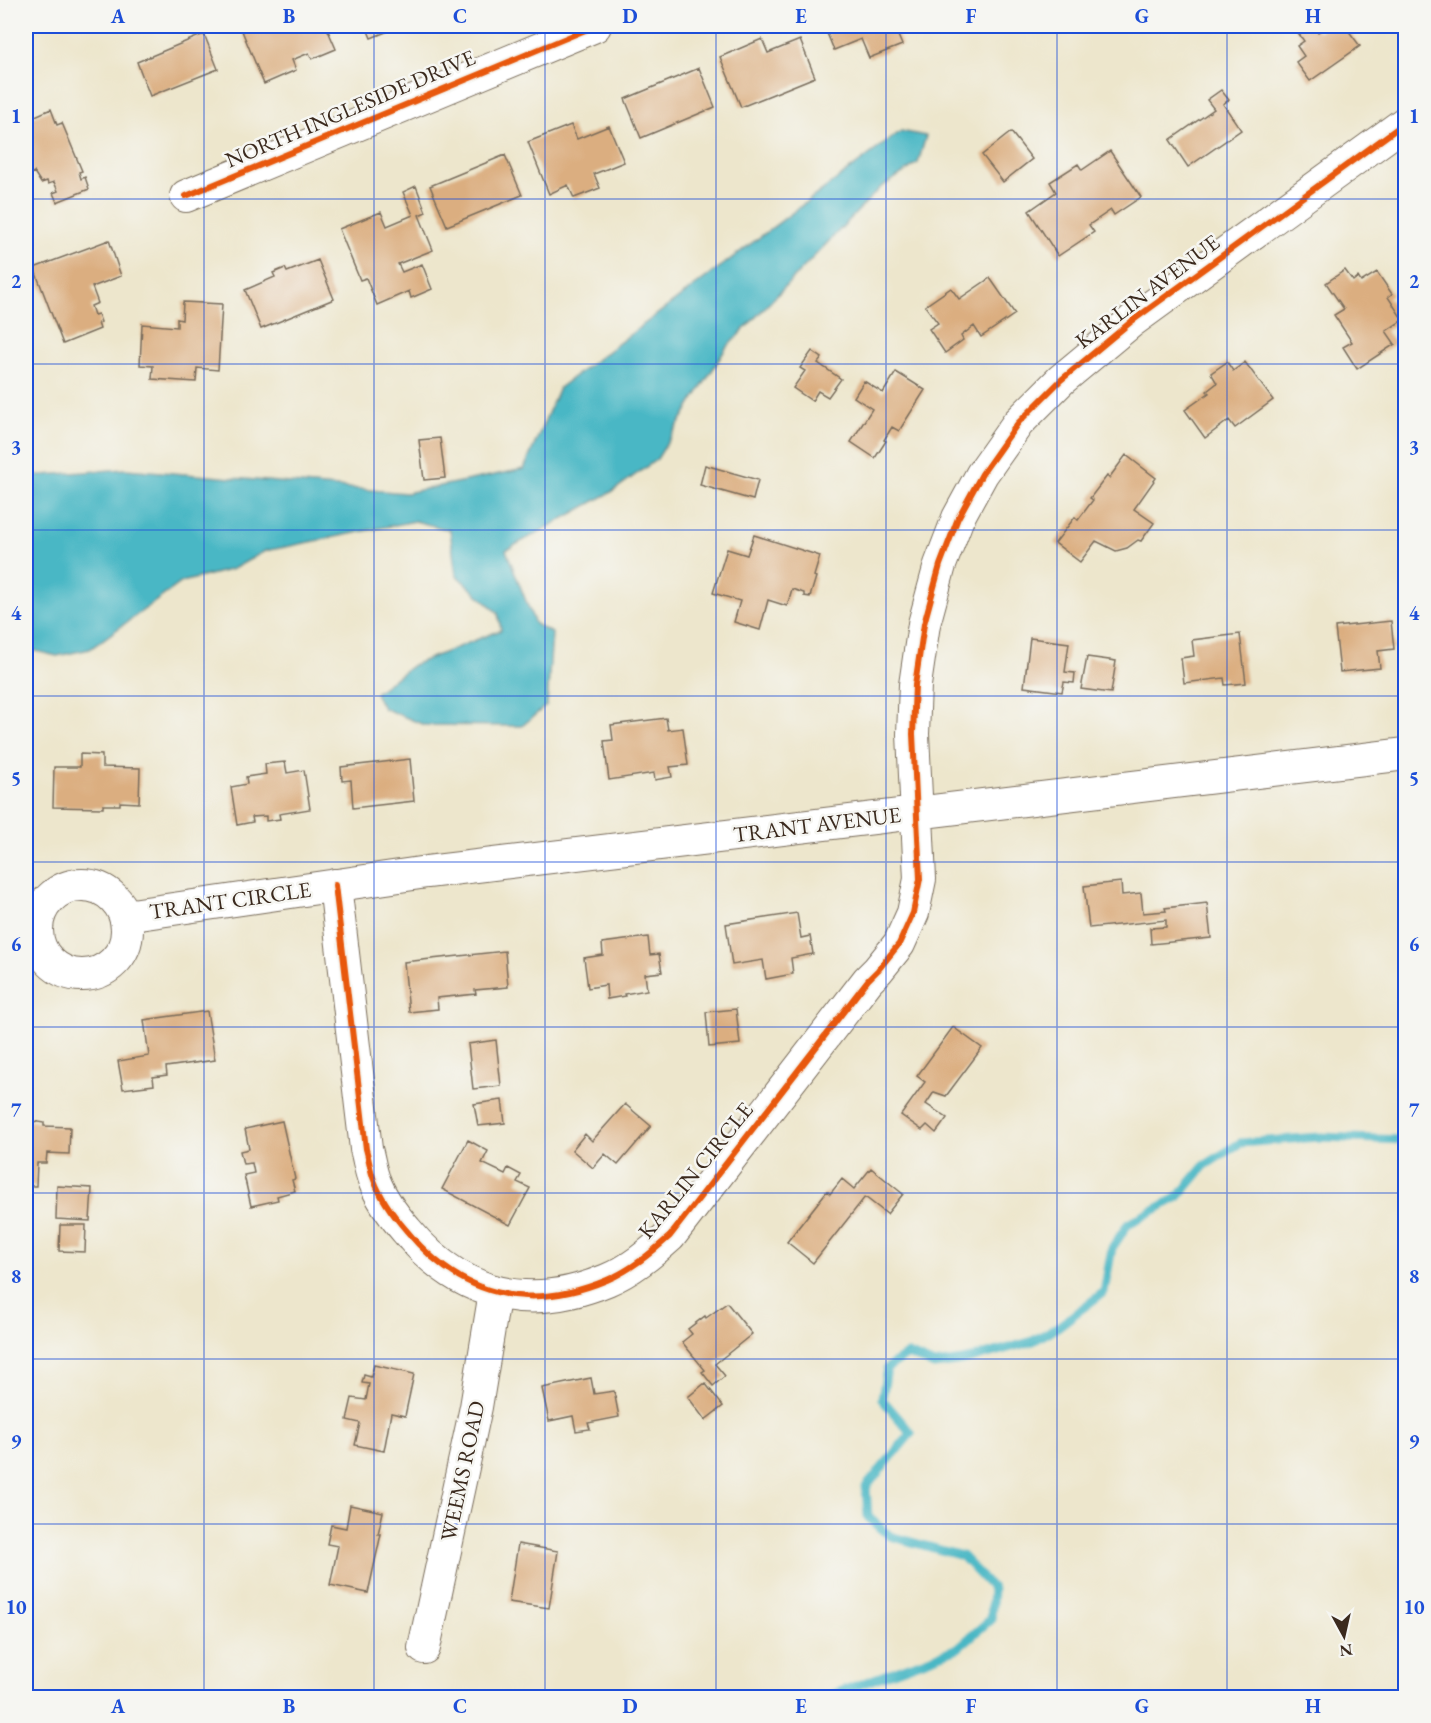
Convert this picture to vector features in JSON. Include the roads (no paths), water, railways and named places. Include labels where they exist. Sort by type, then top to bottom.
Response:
[{"type":"street","name":"NORTH INGLESIDE DRIVE","points":[[186,196],[595,26]]},
{"type":"street","name":"KARLIN AVENUE","points":[[917,812],[915,685],[924,624],[940,564],[958,518],[982,474],[1018,423],[1061,380],[1132,321],[1406,122]]},
{"type":"street","name":"TRANT AVENUE","points":[[335,885],[439,870],[1406,754]]},
{"type":"street","name":"KARLIN CIRCLE","points":[[335,885],[366,1149],[374,1181],[389,1210],[415,1241],[439,1264],[461,1279],[495,1293],[537,1297],[571,1292],[608,1280],[641,1261],[670,1236],[868,980],[899,944],[913,912],[920,879],[917,812]]},
{"type":"street","name":"TRANT CIRCLE","points":[[125,916],[335,885]]},
{"type":"street","name":"WEEMS ROAD","points":[[424,1648],[476,1407],[495,1293]]},
{"type":"water","points":[[901,131],[926,136],[918,163],[880,188],[726,348],[657,459],[613,491],[506,550],[535,624],[552,633],[547,705],[522,726],[424,725],[383,708],[375,693],[413,665],[501,630],[498,613],[456,575],[450,530],[415,521],[265,551],[233,569],[182,582],[90,649],[57,656],[26,649],[26,474],[43,475],[126,469],[406,493],[524,469],[559,388]]},
{"type":"waterway","points":[[823,1698],[958,1648],[991,1619],[993,1589],[962,1556],[890,1536],[868,1517],[866,1487],[911,1433],[882,1399],[887,1368],[908,1354],[934,1365],[963,1361],[1033,1341],[1059,1326],[1104,1292],[1112,1248],[1128,1224],[1178,1197],[1204,1166],[1240,1143],[1319,1137],[1406,1140]]}]
